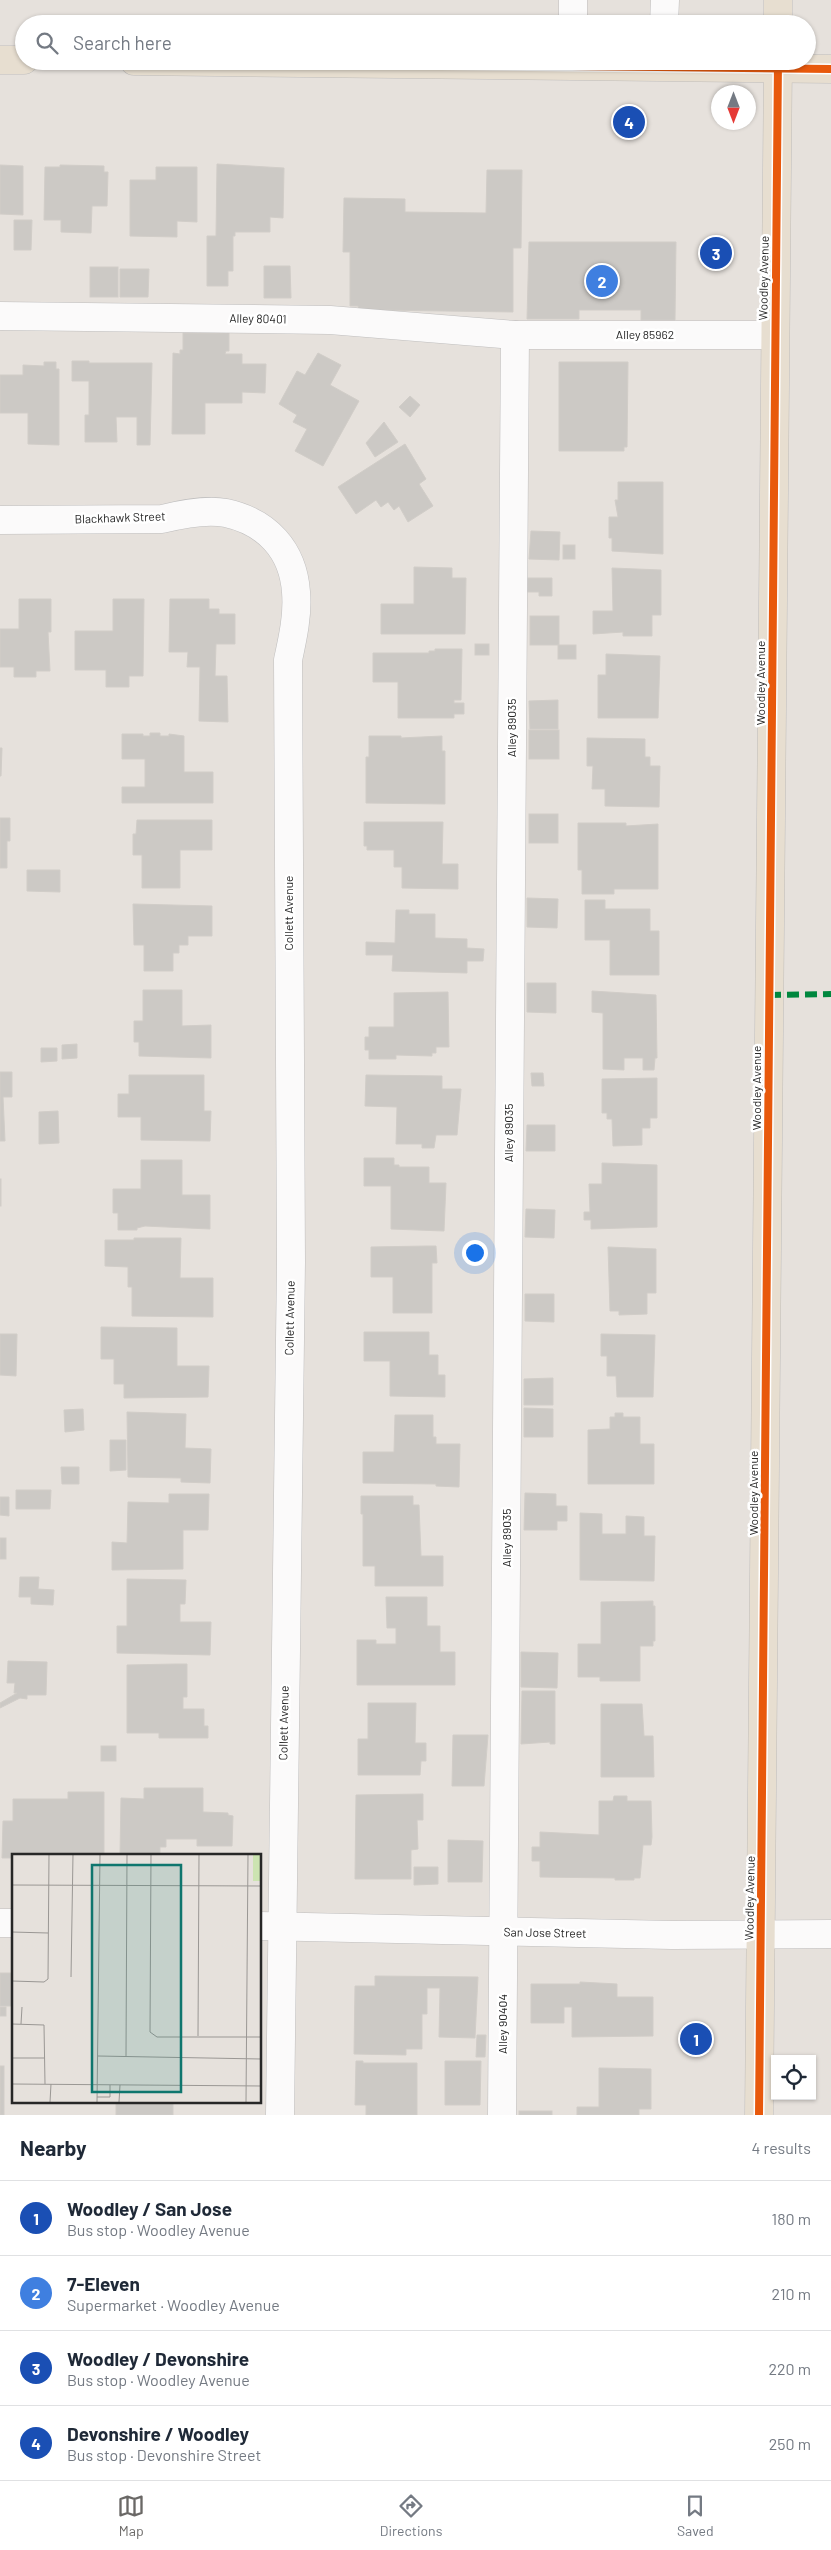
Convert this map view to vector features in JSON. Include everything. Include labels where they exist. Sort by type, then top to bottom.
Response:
[{"type":"main road","points":[[778,0],[778,15]]},
{"type":"main road","points":[[0,60],[15,60]]},
{"type":"main road","points":[[816,68],[831,69]]},
{"type":"main road","name":"Woodley Avenue","points":[[759,2115],[778,70]]},
{"type":"street","points":[[573,0],[573,15]]},
{"type":"street","points":[[664,15],[665,0]]},
{"type":"street","name":"Alley 80401","points":[[0,316],[330,320],[515,334]]},
{"type":"street","name":"Alley 85962","points":[[515,334],[775,334]]},
{"type":"street","name":"Alley 89035","points":[[504,1932],[515,334]]},
{"type":"street","name":"Blackhawk Street","points":[[0,520],[162,519],[187,513],[226,513],[267,530]]},
{"type":"street","name":"Collett Avenue","points":[[267,530],[287,555],[296,591],[294,629],[288,660],[291,1262],[270,1926],[280,2115]]},
{"type":"street","name":"San Jose Street","points":[[270,1926],[504,1932],[831,1934]]},
{"type":"street","name":"Alley 90404","points":[[502,2115],[504,1932]]},
{"type":"building","points":[[217,164],[284,168],[283,218],[270,217],[270,232],[235,232],[235,236],[233,236],[233,271],[228,271],[228,286],[207,286],[207,236],[216,236]]},
{"type":"building","points":[[0,165],[23,166],[23,215],[0,214]]},
{"type":"building","points":[[60,165],[104,166],[104,172],[108,172],[107,206],[92,206],[91,233],[61,232],[61,220],[44,220],[45,167],[60,167]]},
{"type":"building","points":[[156,167],[197,167],[197,222],[177,221],[177,237],[130,236],[130,180],[156,180]]},
{"type":"building","points":[[487,170],[522,170],[521,248],[513,248],[513,312],[375,310],[359,309],[358,306],[350,306],[350,252],[343,252],[344,198],[405,199],[405,212],[486,213]]},
{"type":"building","points":[[14,220],[32,220],[31,250],[14,250]]},
{"type":"building","points":[[529,242],[676,242],[675,320],[641,320],[641,310],[579,310],[579,319],[527,319]]},
{"type":"building","points":[[264,266],[290,266],[291,298],[264,298]]},
{"type":"building","points":[[90,267],[118,267],[118,297],[90,297]]},
{"type":"building","points":[[120,269],[149,269],[148,297],[120,297]]},
{"type":"building","points":[[183,333],[229,333],[229,351],[226,351],[225,354],[242,354],[242,364],[266,364],[265,393],[242,392],[242,403],[205,403],[205,434],[172,434],[173,353],[180,354],[180,350],[183,350]]},
{"type":"building","points":[[318,353],[341,365],[330,385],[359,401],[323,466],[295,451],[307,429],[293,422],[297,415],[279,404],[297,371],[305,375]]},
{"type":"building","points":[[72,361],[89,361],[89,363],[152,363],[150,445],[137,445],[137,417],[116,417],[117,442],[85,442],[85,415],[89,415],[89,381],[72,381]]},
{"type":"building","points":[[44,362],[56,362],[56,369],[59,369],[59,445],[28,444],[28,413],[0,413],[0,375],[23,375],[23,365],[44,366]]},
{"type":"building","points":[[559,362],[628,362],[627,447],[624,447],[624,451],[559,451]]},
{"type":"building","points":[[410,396],[420,405],[410,417],[399,407]]},
{"type":"building","points":[[384,422],[398,442],[375,457],[366,443]]},
{"type":"building","points":[[405,444],[426,479],[419,484],[433,506],[408,522],[399,506],[394,510],[388,502],[381,507],[376,500],[356,514],[338,487]]},
{"type":"building","points":[[618,482],[663,482],[663,554],[612,551],[612,538],[609,538],[609,517],[618,517],[615,500],[618,500]]},
{"type":"building","points":[[531,531],[560,532],[559,560],[529,559]]},
{"type":"building","points":[[563,545],[575,545],[575,559],[563,559]]},
{"type":"building","points":[[414,567],[452,568],[452,578],[466,578],[465,634],[381,634],[381,604],[414,604]]},
{"type":"building","points":[[612,568],[661,570],[661,615],[652,615],[652,636],[623,636],[623,632],[593,634],[593,611],[613,611]]},
{"type":"building","points":[[526,578],[552,578],[552,596],[539,596],[539,592],[526,592]]},
{"type":"building","points":[[19,599],[51,599],[51,632],[48,632],[50,671],[36,671],[36,677],[14,677],[14,667],[0,667],[0,629],[19,629]]},
{"type":"building","points":[[113,599],[144,599],[143,676],[129,676],[129,687],[106,687],[106,670],[75,670],[75,631],[113,631]]},
{"type":"building","points":[[170,599],[209,599],[209,609],[219,609],[219,614],[235,614],[235,644],[216,644],[215,676],[227,676],[228,722],[199,721],[200,667],[187,667],[188,652],[169,652]]},
{"type":"building","points":[[530,616],[559,616],[559,645],[530,645]]},
{"type":"building","points":[[475,644],[489,644],[489,655],[475,655]]},
{"type":"building","points":[[558,645],[576,645],[576,659],[558,659]]},
{"type":"building","points":[[435,649],[462,649],[461,700],[454,700],[454,703],[464,703],[464,714],[454,714],[454,718],[398,718],[398,682],[373,682],[373,653],[429,653],[429,651],[435,651]]},
{"type":"building","points":[[606,654],[660,656],[658,718],[598,718],[598,675],[606,675]]},
{"type":"building","points":[[558,700],[558,729],[530,729],[529,701]]},
{"type":"building","points":[[529,730],[559,730],[559,759],[529,759]]},
{"type":"building","points":[[150,733],[160,733],[160,736],[169,736],[169,734],[184,736],[184,772],[213,772],[213,803],[122,803],[122,787],[145,787],[145,759],[122,759],[122,734],[150,736]]},
{"type":"building","points":[[369,736],[401,736],[401,738],[442,736],[442,751],[445,751],[445,804],[366,803],[366,757],[369,757]]},
{"type":"building","points":[[587,738],[645,739],[645,757],[650,757],[650,766],[660,766],[659,807],[605,806],[605,789],[592,789],[593,766],[587,766]]},
{"type":"building","points":[[0,748],[2,748],[1,776],[0,776]]},
{"type":"building","points":[[529,814],[558,814],[558,843],[529,843]]},
{"type":"building","points":[[0,818],[10,818],[10,841],[7,841],[7,868],[0,868]]},
{"type":"building","points":[[137,820],[212,820],[212,850],[180,850],[180,888],[142,888],[142,855],[133,855],[133,834],[136,834]]},
{"type":"building","points":[[364,822],[443,822],[442,864],[458,864],[458,889],[402,888],[402,867],[394,867],[394,850],[367,850],[367,846],[364,846]]},
{"type":"building","points":[[578,823],[626,823],[626,826],[658,824],[658,889],[614,889],[614,894],[582,894],[582,870],[578,870]]},
{"type":"building","points":[[27,870],[60,870],[60,892],[27,891]]},
{"type":"building","points":[[527,898],[558,899],[557,928],[527,927]]},
{"type":"building","points":[[585,900],[605,900],[605,909],[650,909],[650,931],[659,931],[659,975],[610,975],[610,940],[585,940]]},
{"type":"building","points":[[133,904],[212,906],[212,936],[188,936],[188,945],[179,945],[179,953],[173,953],[173,971],[144,971],[144,945],[134,945]]},
{"type":"building","points":[[396,910],[409,910],[409,914],[435,914],[435,938],[467,939],[467,948],[484,949],[483,961],[467,961],[467,973],[392,971],[393,955],[366,955],[366,942],[395,943]]},
{"type":"building","points":[[527,983],[556,983],[556,1013],[527,1012]]},
{"type":"building","points":[[143,990],[182,990],[182,1026],[211,1025],[211,1058],[139,1056],[139,1042],[134,1042],[134,1021],[143,1021]]},
{"type":"building","points":[[592,991],[656,995],[657,1058],[655,1058],[654,1070],[643,1070],[643,1058],[624,1058],[624,1070],[603,1069],[603,1013],[592,1012]]},
{"type":"building","points":[[448,992],[449,1047],[436,1047],[436,1053],[432,1053],[432,1056],[396,1055],[396,1059],[369,1059],[369,1050],[365,1050],[365,1037],[369,1037],[369,1027],[394,1027],[394,993]]},
{"type":"building","points":[[77,1044],[77,1058],[62,1059],[62,1045]]},
{"type":"building","points":[[41,1048],[57,1048],[57,1061],[41,1062]]},
{"type":"building","points":[[0,1072],[12,1072],[12,1097],[3,1097],[5,1141],[0,1141]]},
{"type":"building","points":[[531,1073],[543,1073],[544,1086],[532,1086]]},
{"type":"building","points":[[129,1075],[204,1075],[204,1111],[211,1111],[210,1141],[141,1140],[141,1117],[118,1117],[118,1094],[129,1094]]},
{"type":"building","points":[[366,1075],[442,1076],[442,1089],[461,1089],[457,1135],[436,1135],[434,1148],[422,1148],[422,1144],[396,1144],[397,1107],[365,1106]]},
{"type":"building","points":[[657,1078],[657,1118],[650,1118],[650,1128],[642,1128],[642,1145],[613,1146],[612,1119],[607,1119],[607,1113],[602,1113],[602,1079]]},
{"type":"building","points":[[58,1111],[59,1143],[39,1144],[39,1112]]},
{"type":"building","points":[[527,1125],[555,1125],[555,1151],[526,1151]]},
{"type":"building","points":[[364,1158],[394,1158],[394,1165],[399,1165],[399,1167],[429,1167],[429,1183],[446,1183],[444,1231],[391,1229],[391,1186],[364,1186]]},
{"type":"building","points":[[141,1160],[182,1160],[182,1195],[210,1195],[210,1229],[145,1226],[137,1228],[137,1230],[118,1230],[118,1213],[113,1213],[113,1189],[141,1189]]},
{"type":"building","points":[[602,1163],[657,1165],[657,1227],[591,1229],[591,1220],[584,1220],[584,1212],[590,1212],[589,1184],[602,1184]]},
{"type":"building","points":[[1,1179],[1,1206],[0,1206]]},
{"type":"building","points":[[526,1209],[555,1210],[554,1238],[525,1237]]},
{"type":"building","points":[[134,1238],[181,1238],[180,1278],[213,1278],[213,1317],[132,1316],[132,1287],[128,1287],[128,1267],[105,1266],[105,1240],[134,1240]]},
{"type":"building","points":[[436,1246],[437,1263],[432,1263],[432,1313],[393,1313],[393,1277],[371,1277],[371,1247]]},
{"type":"building","points":[[608,1247],[656,1249],[656,1293],[647,1293],[647,1314],[619,1315],[619,1311],[610,1311]]},
{"type":"building","points":[[525,1294],[554,1294],[554,1322],[525,1321]]},
{"type":"building","points":[[101,1327],[177,1328],[177,1366],[209,1366],[208,1397],[124,1398],[124,1384],[114,1384],[114,1359],[101,1359]]},
{"type":"building","points":[[364,1332],[429,1332],[429,1355],[438,1355],[438,1375],[445,1375],[445,1397],[390,1396],[390,1361],[364,1361]]},
{"type":"building","points":[[0,1334],[17,1334],[16,1376],[0,1375]]},
{"type":"building","points":[[601,1334],[655,1335],[653,1397],[617,1397],[616,1376],[607,1376],[607,1356],[601,1356]]},
{"type":"building","points":[[553,1378],[553,1405],[524,1405],[524,1379]]},
{"type":"building","points":[[524,1408],[553,1409],[553,1437],[524,1437]]},
{"type":"building","points":[[83,1409],[84,1430],[65,1432],[64,1410]]},
{"type":"building","points":[[127,1412],[186,1414],[185,1448],[211,1449],[210,1483],[181,1482],[181,1478],[128,1477]]},
{"type":"building","points":[[615,1413],[623,1413],[623,1417],[640,1417],[640,1444],[654,1444],[654,1484],[588,1484],[588,1430],[610,1429],[610,1417],[615,1417]]},
{"type":"building","points":[[395,1415],[433,1415],[433,1437],[436,1437],[436,1444],[460,1444],[459,1487],[436,1486],[436,1484],[363,1483],[363,1452],[394,1452]]},
{"type":"building","points":[[110,1440],[126,1440],[126,1470],[110,1471]]},
{"type":"building","points":[[61,1467],[79,1467],[79,1484],[62,1484]]},
{"type":"building","points":[[16,1490],[51,1490],[50,1509],[16,1509]]},
{"type":"building","points":[[525,1493],[556,1494],[556,1506],[567,1506],[567,1521],[557,1521],[557,1530],[524,1530]]},
{"type":"building","points":[[169,1494],[209,1494],[208,1530],[183,1530],[183,1569],[112,1570],[112,1542],[127,1543],[128,1502],[169,1503]]},
{"type":"building","points":[[361,1496],[413,1496],[413,1505],[419,1505],[421,1556],[443,1556],[443,1586],[375,1586],[375,1566],[363,1566]]},
{"type":"building","points":[[0,1497],[9,1497],[9,1516],[0,1515]]},
{"type":"building","points":[[580,1513],[602,1514],[602,1534],[626,1534],[626,1516],[644,1517],[644,1536],[655,1536],[654,1581],[580,1580]]},
{"type":"building","points":[[0,1538],[6,1538],[6,1559],[0,1559]]},
{"type":"building","points":[[20,1577],[39,1577],[38,1589],[54,1590],[53,1605],[31,1604],[31,1597],[19,1597]]},
{"type":"building","points":[[127,1579],[186,1580],[185,1604],[180,1604],[180,1622],[211,1622],[210,1655],[117,1653],[117,1626],[127,1626]]},
{"type":"building","points":[[386,1597],[427,1597],[427,1626],[440,1626],[440,1652],[455,1652],[455,1685],[357,1685],[357,1640],[376,1640],[376,1644],[396,1644],[396,1628],[387,1628]]},
{"type":"building","points":[[653,1601],[653,1606],[655,1606],[655,1641],[653,1641],[653,1646],[640,1646],[640,1681],[600,1681],[600,1677],[578,1677],[578,1644],[601,1644],[601,1602]]},
{"type":"building","points":[[521,1652],[558,1653],[557,1688],[521,1687]]},
{"type":"building","points":[[8,1661],[47,1662],[46,1695],[27,1695],[27,1699],[20,1698],[0,1708],[0,1703],[17,1693],[14,1693],[15,1683],[7,1683]]},
{"type":"building","points":[[187,1664],[187,1697],[183,1697],[183,1709],[204,1709],[204,1726],[208,1726],[208,1738],[159,1738],[159,1733],[127,1733],[127,1665]]},
{"type":"building","points":[[522,1691],[555,1691],[555,1744],[550,1744],[550,1742],[521,1744]]},
{"type":"building","points":[[368,1703],[416,1703],[415,1743],[426,1743],[426,1761],[421,1761],[420,1775],[358,1775],[358,1739],[368,1739]]},
{"type":"building","points":[[601,1704],[642,1704],[644,1736],[653,1736],[654,1777],[601,1777]]},
{"type":"building","points":[[453,1735],[488,1735],[484,1786],[452,1786]]},
{"type":"building","points":[[101,1746],[116,1746],[116,1761],[101,1761]]},
{"type":"building","points":[[144,1788],[203,1788],[203,1812],[228,1813],[228,1815],[233,1816],[232,1846],[197,1846],[197,1839],[166,1839],[166,1847],[160,1847],[160,1854],[120,1854],[121,1798],[144,1799]]},
{"type":"building","points":[[68,1792],[104,1792],[104,1854],[12,1854],[12,1858],[2,1858],[3,1821],[13,1821],[13,1799],[68,1799]]},
{"type":"building","points":[[423,1794],[423,1820],[417,1820],[418,1849],[411,1850],[411,1879],[355,1879],[356,1795]]},
{"type":"building","points":[[614,1796],[627,1796],[627,1801],[651,1801],[651,1845],[643,1845],[640,1878],[634,1878],[634,1880],[615,1880],[615,1878],[540,1877],[540,1861],[532,1861],[532,1847],[540,1847],[540,1832],[599,1835],[599,1801],[613,1801]]},
{"type":"building","points":[[448,1840],[483,1841],[482,1882],[448,1882]]},
{"type":"building","points":[[414,1867],[438,1867],[438,1884],[414,1885]]},
{"type":"building","points":[[0,1973],[12,1973],[12,2006],[0,2006]]},
{"type":"building","points":[[375,1976],[478,1977],[475,2038],[439,2037],[440,1988],[427,1988],[427,2014],[422,2014],[422,2049],[406,2049],[406,2055],[354,2054],[355,1986],[375,1986]]},
{"type":"building","points":[[580,1982],[617,1984],[617,1997],[653,1997],[653,2036],[572,2037],[572,2007],[564,2007],[564,2023],[531,2023],[531,1984],[580,1984]]},
{"type":"building","points":[[0,2007],[6,2007],[6,2016],[0,2016]]},
{"type":"building","points":[[477,2035],[486,2035],[485,2057],[476,2057]]},
{"type":"building","points":[[356,2061],[363,2061],[363,2063],[417,2063],[417,2115],[366,2115],[366,2105],[355,2105]]},
{"type":"building","points":[[445,2061],[481,2061],[480,2105],[445,2105]]},
{"type":"building","points":[[0,2066],[4,2066],[4,2115],[0,2115]]},
{"type":"building","points":[[599,2068],[651,2069],[651,2109],[639,2109],[639,2115],[577,2115],[577,2107],[599,2107]]},
{"type":"building","points":[[116,2102],[173,2102],[173,2115],[116,2115]]},
{"type":"building","points":[[519,2111],[552,2111],[552,2115],[519,2115]]},
{"type":"marked path","points":[[769,995],[831,994]]},
{"type":"cycle path","points":[[816,69],[831,69]]},
{"type":"cycle path","points":[[759,2115],[778,70]]},
{"type":"place","name":"Devonshire / Woodley","points":[[629,122]]},
{"type":"place","name":"Woodley / Devonshire","points":[[716,253]]},
{"type":"place","name":"7-Eleven","points":[[602,281]]},
{"type":"place","name":"Woodley / San Jose","points":[[696,2039]]}]
